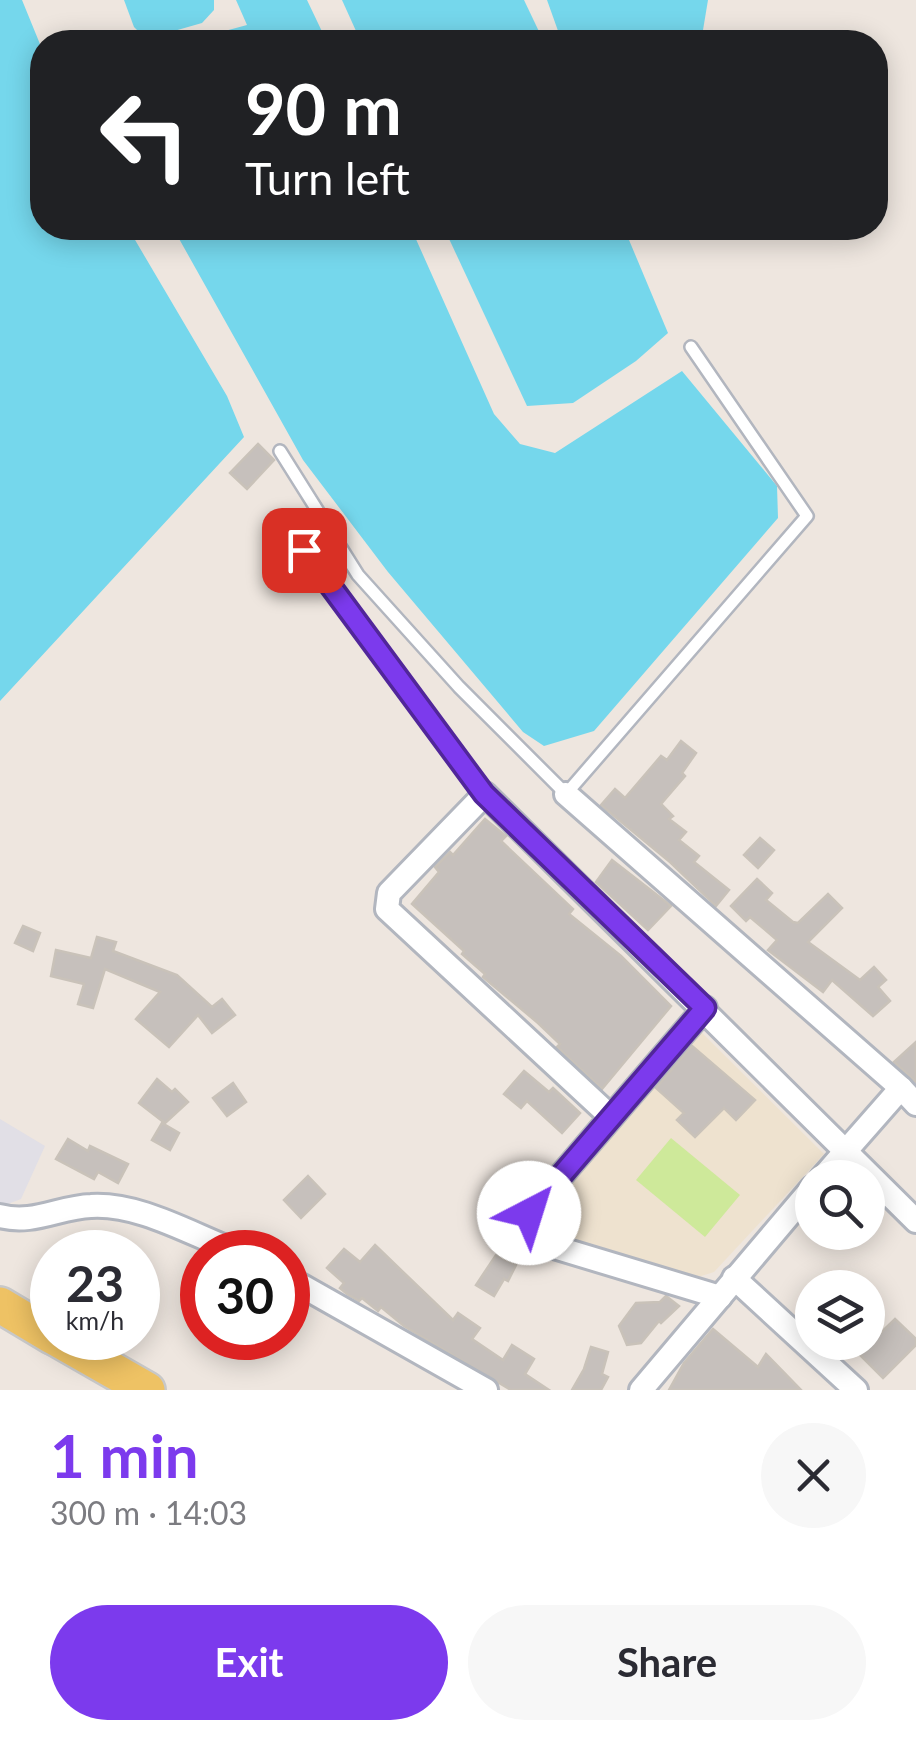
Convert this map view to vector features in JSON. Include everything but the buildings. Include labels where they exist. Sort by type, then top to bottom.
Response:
[{"type":"main road","points":[[0,1305],[30,1322]]},
{"type":"main road","points":[[95,1360],[147,1390]]},
{"type":"street","points":[[610,1116],[387,909],[389,893],[484,794],[705,1008],[916,1221]]},
{"type":"street","points":[[566,794],[908,1096],[837,1160]]},
{"type":"street","points":[[705,1008],[512,1234],[727,1288],[856,1390]]},
{"type":"street","points":[[0,1216],[16,1221],[88,1206],[125,1208],[182,1230]]},
{"type":"street","points":[[641,1390],[795,1208]]},
{"type":"street","points":[[310,1290],[486,1390]]},
{"type":"lane","points":[[280,450],[358,575],[459,687],[566,794],[807,516],[691,347]]},
{"type":"lane","points":[[304,550],[484,794]]},
{"type":"shaded area","points":[[698,1029],[824,1154],[818,1160],[795,1160],[795,1185],[714,1272],[698,1277],[545,1239],[537,1231],[537,1217]]},
{"type":"shaded area","points":[[0,1119],[45,1146],[21,1199],[0,1207]]},
{"type":"green space","points":[[671,1138],[740,1195],[705,1237],[636,1180]]},
{"type":"water","points":[[0,0],[22,0],[34,30],[30,30],[30,240],[135,240],[227,396],[244,437],[0,701]]},
{"type":"water","points":[[124,0],[214,0],[214,10],[202,23],[178,30],[134,27]]},
{"type":"water","points":[[236,0],[307,0],[321,30],[228,30],[247,25]]},
{"type":"water","points":[[342,0],[524,0],[538,30],[356,30]]},
{"type":"water","points":[[547,0],[708,0],[703,30],[558,30]]},
{"type":"water","points":[[180,240],[416,240],[494,414],[520,444],[555,453],[682,371],[777,486],[778,518],[594,731],[544,746],[523,732],[388,572],[303,460]]},
{"type":"water","points":[[450,240],[629,240],[668,333],[636,361],[573,403],[527,406]]},
{"type":"route","points":[[304,550],[484,794],[705,1008],[529,1213]]}]
